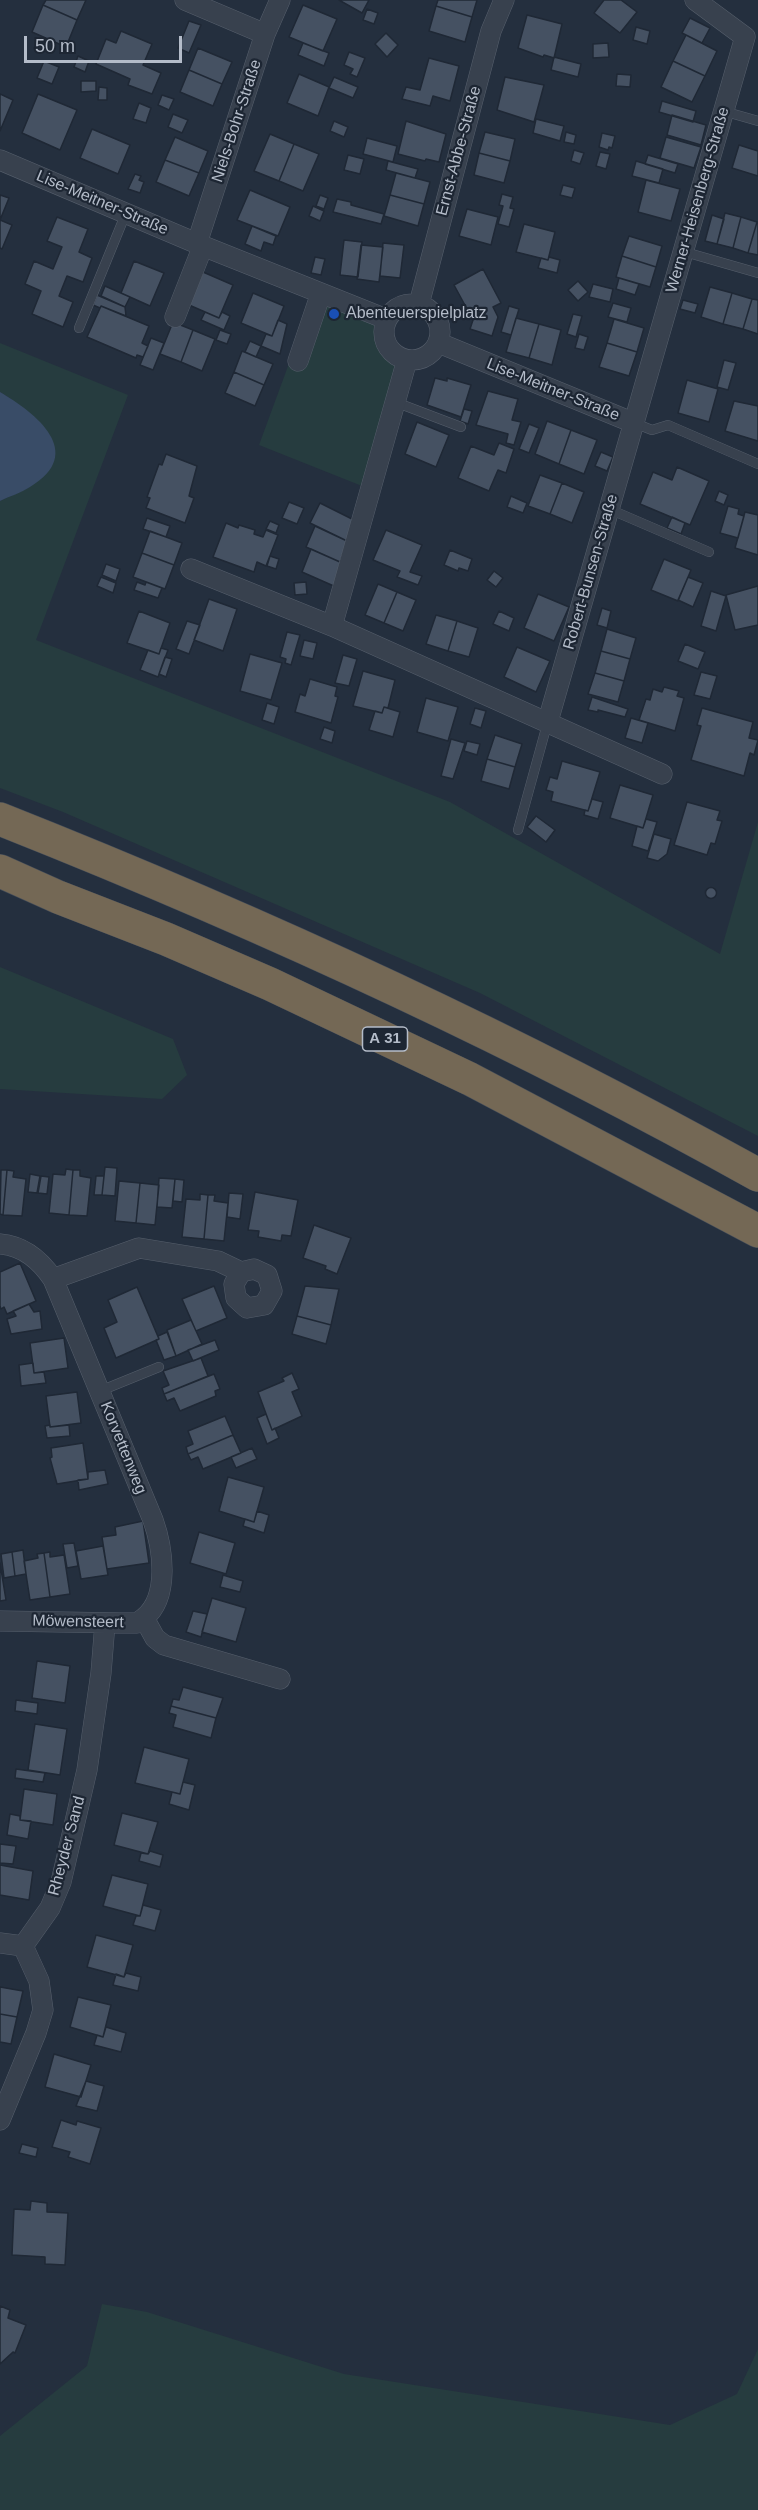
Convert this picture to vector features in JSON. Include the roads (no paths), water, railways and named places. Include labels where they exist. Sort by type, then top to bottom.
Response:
[{"type":"highway","points":[[0,819],[167,886],[379,981],[524,1051],[758,1175]]},
{"type":"highway","name":"A 31","points":[[0,871],[259,980],[470,1079],[758,1231]]},
{"type":"street","points":[[185,0],[265,34]]},
{"type":"street","name":"Niels-Bohr-Straße","points":[[200,244],[265,34],[280,0]]},
{"type":"street","name":"Ernst-Abbe-Straße","points":[[419,304],[491,32],[504,0]]},
{"type":"street","name":"Werner-Heisenberg-Straße","points":[[634,423],[685,252],[723,111],[751,39],[695,0]]},
{"type":"street","name":"Lise-Meitner-Straße","points":[[0,160],[386,319]]},
{"type":"street","points":[[175,317],[200,244]]},
{"type":"street","points":[[298,361],[321,293]]},
{"type":"street","points":[[419,304],[430,309],[438,319],[441,331],[439,343],[426,357],[407,360],[396,355],[387,346],[383,332],[386,319],[400,306],[419,304]]},
{"type":"street","name":"Lise-Meitner-Straße","points":[[439,343],[634,423]]},
{"type":"street","points":[[332,626],[407,360]]},
{"type":"street","name":"Robert-Bunsen-Straße","points":[[548,721],[634,423]]},
{"type":"street","points":[[190,569],[332,626],[662,774]]},
{"type":"street","name":"Korvettenweg","points":[[0,1244],[24,1250],[42,1265],[53,1279],[135,1473],[162,1549],[162,1569],[157,1598],[152,1610],[144,1618]]},
{"type":"street","points":[[53,1279],[139,1248],[218,1261],[241,1272]]},
{"type":"street","name":"Möwensteert","points":[[0,1621],[137,1623],[144,1618],[155,1638],[164,1645],[280,1679]]},
{"type":"street","name":"Rheyder Sand","points":[[23,1946],[50,1908],[61,1882],[87,1770],[101,1673],[105,1623]]},
{"type":"street","points":[[0,1943],[23,1946],[39,1981],[43,2010],[36,2033],[0,2120]]},
{"type":"lane","points":[[723,111],[758,121]]},
{"type":"lane","points":[[79,328],[126,213]]},
{"type":"lane","points":[[685,252],[758,273]]},
{"type":"lane","points":[[395,402],[461,427]]},
{"type":"lane","points":[[634,423],[652,430],[668,425],[758,464]]},
{"type":"lane","points":[[609,509],[709,552]]},
{"type":"lane","points":[[518,830],[548,721]]},
{"type":"lane","points":[[100,1391],[159,1367]]},
{"type":"water","points":[[0,392],[40,422],[50,435],[55,448],[54,461],[47,474],[27,489],[0,501]]},
{"type":"place","name":"Abenteuerspielplatz","points":[[334,314]]}]
